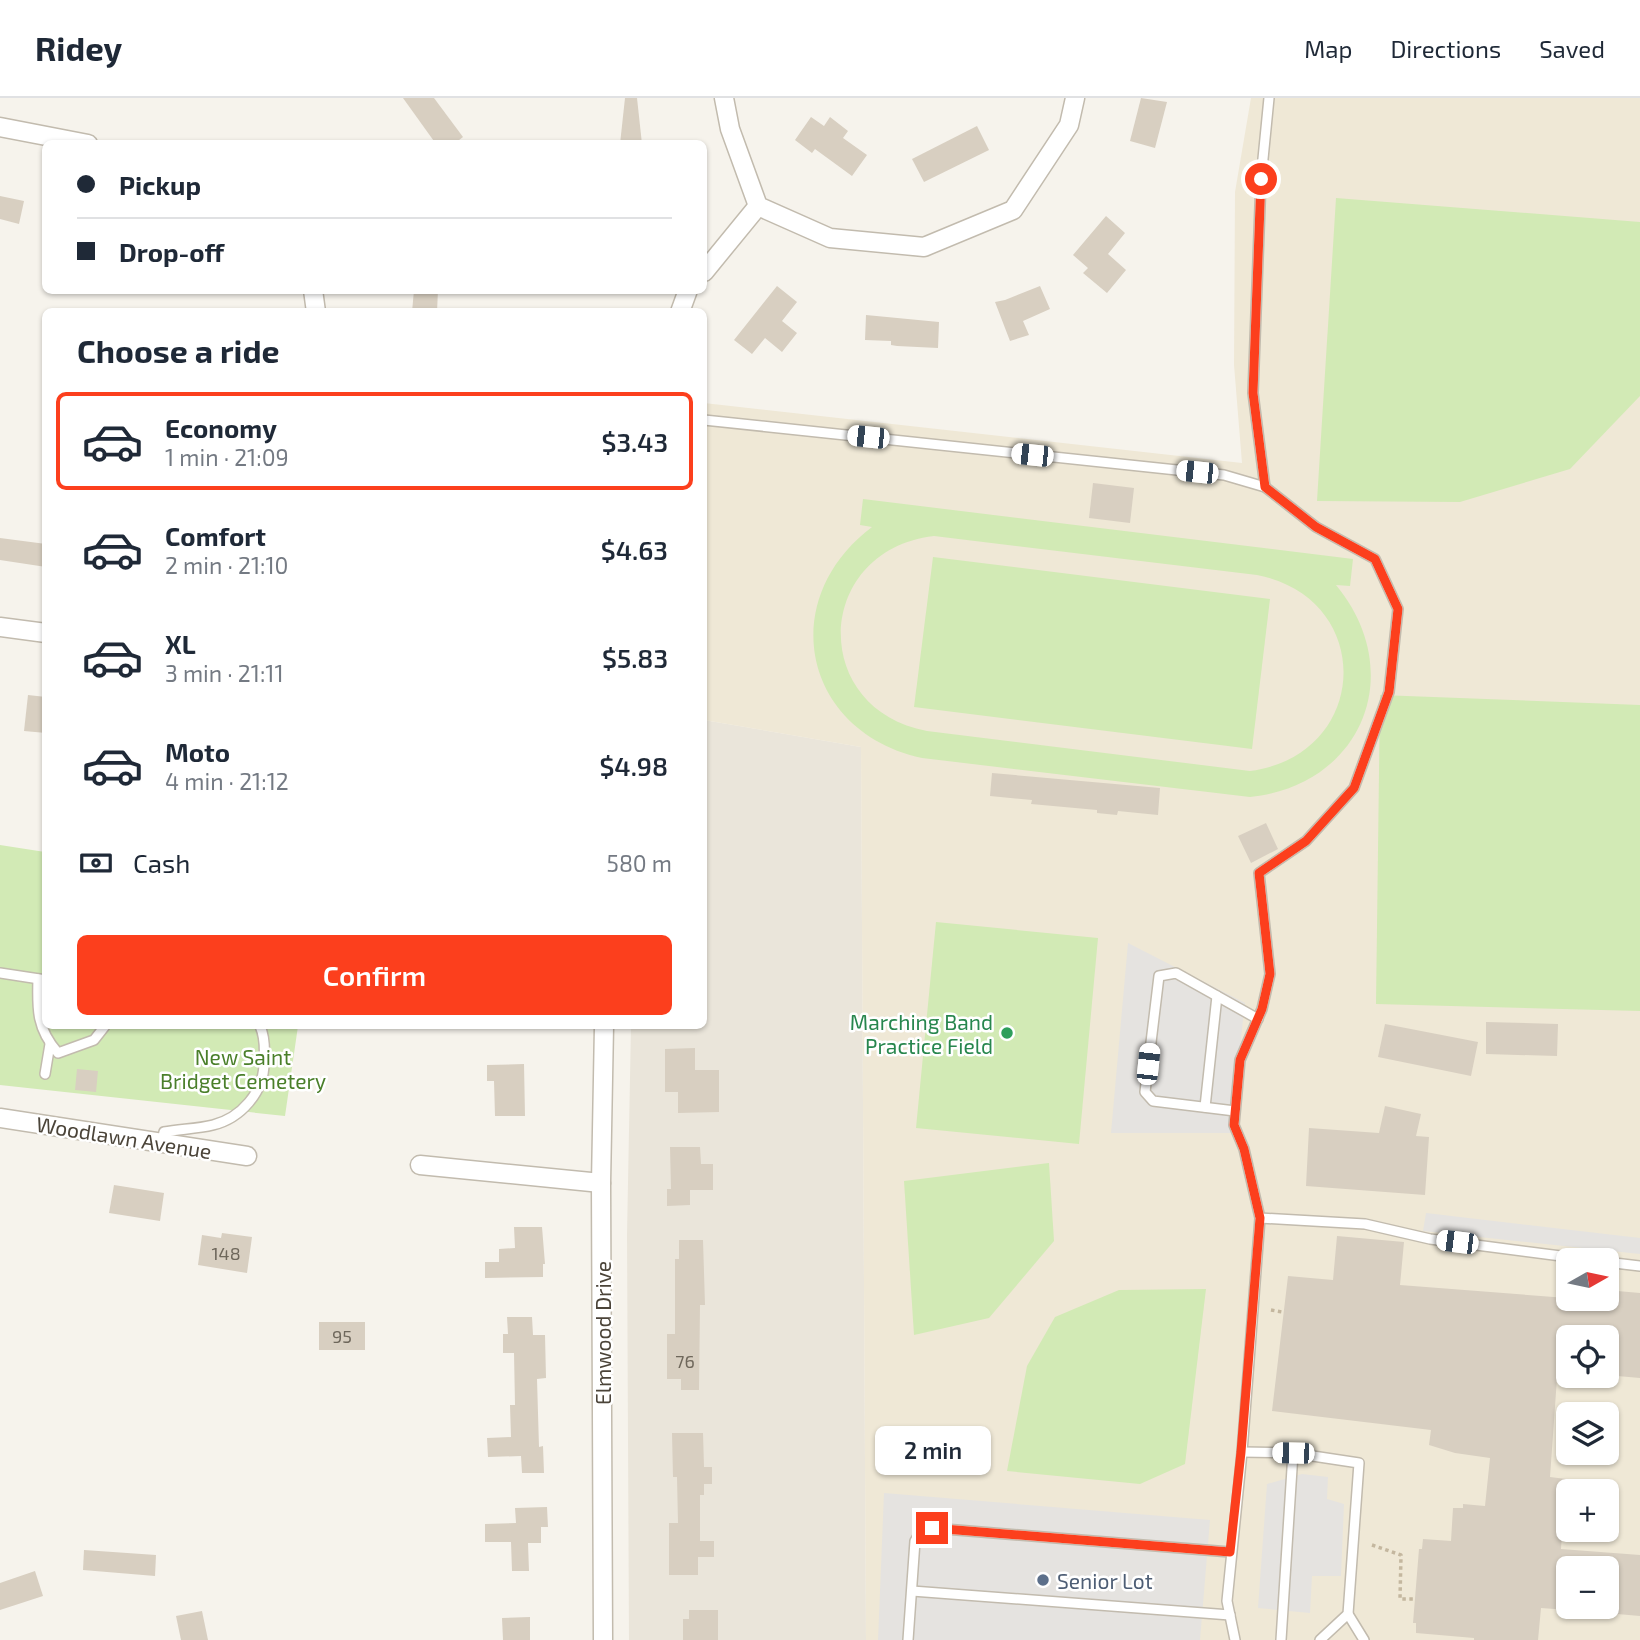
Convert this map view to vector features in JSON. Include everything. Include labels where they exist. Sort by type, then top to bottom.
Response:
[{"type":"street","points":[[724,98],[730,129],[758,206],[830,238],[925,247],[1013,210],[1069,125],[1075,98]]},
{"type":"street","points":[[0,127],[67,140]]},
{"type":"street","points":[[707,268],[758,206]]},
{"type":"street","points":[[0,627],[42,632]]},
{"type":"street","name":"Elmwood Drive","points":[[603,1640],[601,1183],[604,1029]]},
{"type":"street","name":"Woodlawn Avenue","points":[[0,1118],[247,1156]]},
{"type":"street","points":[[420,1165],[601,1183]]},
{"type":"lane","points":[[1265,487],[1253,393],[1261,179],[1269,98]]},
{"type":"lane","points":[[707,419],[1224,475],[1265,487],[1316,527],[1375,559],[1398,609],[1389,692],[1354,788],[1306,841],[1259,873],[1270,974],[1258,1019],[1240,1060],[1234,1125],[1244,1149],[1260,1218],[1227,1601],[1235,1640]]},
{"type":"lane","points":[[0,973],[42,980],[38,1014],[42,1028]]},
{"type":"lane","points":[[1235,1111],[1153,1101],[1145,1092],[1157,982],[1161,975],[1177,973],[1258,1019]]},
{"type":"lane","points":[[1205,1107],[1217,996]]},
{"type":"lane","points":[[42,1029],[45,1038],[58,1053],[94,1040],[103,1029]]},
{"type":"lane","points":[[162,1142],[164,1132],[215,1125],[252,1101],[260,1086],[264,1069],[265,1047],[261,1029]]},
{"type":"lane","points":[[45,1074],[50,1044]]},
{"type":"lane","points":[[1260,1218],[1365,1224],[1430,1239],[1556,1255]]},
{"type":"lane","points":[[1619,1264],[1640,1266]]},
{"type":"lane","points":[[1241,1452],[1293,1453],[1359,1463],[1348,1614],[1364,1640]]},
{"type":"lane","points":[[1281,1640],[1293,1453]]},
{"type":"lane","points":[[908,1640],[915,1541],[921,1531],[932,1528],[1230,1552]]},
{"type":"lane","points":[[912,1591],[1230,1615]]},
{"type":"lane","points":[[1320,1640],[1348,1614]]},
{"type":"path","points":[[1271,1310],[1282,1312]]},
{"type":"path","points":[[1372,1545],[1401,1555],[1400,1599],[1415,1599]]},
{"type":"shaded area","points":[[1251,98],[1640,98],[1640,1640],[866,1640],[861,747],[707,721],[707,403],[1242,463],[1234,365],[1235,192]]},
{"type":"shaded area","points":[[707,721],[861,747],[866,1640],[629,1640],[627,1235],[631,1029],[707,1029]]},
{"type":"shaded area","points":[[1128,943],[1245,1003],[1230,1133],[1111,1133]]},
{"type":"shaded area","points":[[1426,1213],[1640,1238],[1640,1254],[1619,1252],[1619,1248],[1583,1248],[1423,1231]]},
{"type":"shaded area","points":[[1302,1474],[1328,1477],[1327,1499],[1344,1504],[1341,1576],[1312,1576],[1310,1613],[1258,1608],[1267,1484]]},
{"type":"shaded area","name":"Senior Lot","points":[[884,1493],[1210,1520],[1200,1640],[878,1640]]},
{"type":"green space","points":[[1336,198],[1640,222],[1640,396],[1570,469],[1460,502],[1317,501]]},
{"type":"green space","points":[[863,499],[1353,559],[1350,586],[1336,585],[1358,619],[1369,653],[1370,687],[1362,719],[1346,748],[1321,771],[1289,788],[1250,797],[922,758],[882,744],[850,721],[828,693],[816,660],[814,625],[822,590],[841,557],[872,527],[860,525]],"holes":[[[934,536],[1257,575],[1296,589],[1323,613],[1339,643],[1344,676],[1337,708],[1319,737],[1290,759],[1250,771],[927,731],[888,717],[861,693],[845,663],[841,630],[848,598],[866,569],[894,547]]]},
{"type":"green space","points":[[933,557],[1270,599],[1252,749],[914,707]]},
{"type":"green space","points":[[1380,695],[1640,705],[1640,1011],[1376,1004]]},
{"type":"green space","name":"New Saint Bridget Cemetery","points":[[0,845],[42,852],[42,1029],[298,1029],[285,1116],[0,1085]]},
{"type":"green space","name":"Marching Band Practice Field","points":[[936,922],[1098,938],[1079,1144],[916,1128]]},
{"type":"green space","points":[[1049,1163],[1054,1241],[989,1318],[914,1335],[904,1181]]},
{"type":"green space","points":[[1206,1289],[1185,1464],[1140,1484],[1007,1471],[1027,1366],[1055,1317],[1119,1290]]},
{"type":"building","points":[[403,98],[434,98],[463,137],[459,140],[433,140]]},
{"type":"building","points":[[625,98],[637,98],[642,140],[620,140]]},
{"type":"building","points":[[1141,98],[1167,102],[1155,148],[1130,141]]},
{"type":"building","points":[[811,117],[824,126],[830,117],[848,131],[843,138],[867,155],[852,176],[815,149],[812,153],[795,140]]},
{"type":"building","points":[[977,126],[989,150],[924,182],[912,159]]},
{"type":"building","points":[[0,196],[24,201],[19,224],[0,219]]},
{"type":"building","points":[[1106,216],[1125,233],[1108,254],[1126,270],[1107,293],[1083,273],[1088,268],[1073,255]]},
{"type":"building","points":[[777,286],[797,302],[782,321],[797,333],[782,352],[765,338],[752,354],[734,340]]},
{"type":"building","points":[[1040,286],[1050,309],[1023,321],[1029,335],[1010,341],[995,302]]},
{"type":"building","points":[[414,294],[438,294],[437,308],[412,308]]},
{"type":"building","points":[[866,315],[939,322],[938,348],[897,346],[891,345],[891,341],[865,340]]},
{"type":"building","points":[[1093,483],[1134,488],[1130,523],[1089,518]]},
{"type":"building","points":[[0,538],[42,543],[42,566],[0,560]]},
{"type":"building","points":[[28,695],[42,697],[42,733],[24,731]]},
{"type":"building","points":[[992,773],[1160,788],[1158,815],[1118,811],[1117,815],[1097,813],[1097,810],[1031,804],[1032,800],[990,796]]},
{"type":"building","points":[[1266,823],[1278,849],[1251,863],[1238,836]]},
{"type":"building","points":[[1486,1022],[1558,1024],[1557,1056],[1486,1054]]},
{"type":"building","points":[[1385,1024],[1478,1042],[1471,1076],[1378,1057]]},
{"type":"building","points":[[695,1048],[695,1070],[719,1070],[719,1112],[678,1113],[678,1092],[665,1092],[665,1049]]},
{"type":"building","points":[[524,1064],[525,1116],[495,1116],[494,1081],[487,1081],[487,1065]]},
{"type":"building","points":[[77,1069],[98,1071],[96,1092],[75,1090]]},
{"type":"building","points":[[1385,1106],[1421,1114],[1416,1136],[1429,1137],[1425,1195],[1306,1186],[1309,1128],[1379,1133]]},
{"type":"building","points":[[670,1147],[700,1147],[701,1164],[713,1164],[713,1190],[690,1190],[690,1205],[667,1206],[667,1189],[671,1189]]},
{"type":"building","points":[[114,1185],[164,1193],[160,1221],[109,1213]]},
{"type":"building","points":[[514,1227],[542,1227],[545,1264],[543,1277],[485,1278],[485,1262],[499,1262],[499,1249],[515,1248]]},
{"type":"building","points":[[222,1233],[252,1237],[247,1273],[198,1265],[202,1235],[221,1238]]},
{"type":"building","points":[[1337,1236],[1404,1242],[1400,1285],[1556,1297],[1556,1311],[1619,1311],[1619,1291],[1640,1293],[1640,1378],[1619,1376],[1619,1325],[1556,1325],[1556,1388],[1550,1477],[1566,1479],[1556,1479],[1556,1542],[1562,1542],[1561,1549],[1640,1555],[1640,1616],[1619,1614],[1619,1556],[1556,1556],[1556,1609],[1541,1608],[1538,1640],[1474,1640],[1416,1633],[1416,1623],[1413,1623],[1419,1549],[1422,1549],[1423,1539],[1451,1541],[1453,1508],[1463,1508],[1463,1504],[1485,1506],[1490,1458],[1455,1453],[1429,1445],[1431,1430],[1272,1411],[1288,1276],[1333,1280]]},
{"type":"building","points":[[679,1240],[703,1240],[705,1305],[700,1305],[699,1390],[681,1390],[681,1379],[667,1379],[667,1334],[675,1334],[675,1259],[679,1259]]},
{"type":"building","points":[[507,1317],[532,1317],[533,1335],[545,1335],[546,1378],[537,1379],[539,1447],[543,1446],[544,1473],[522,1473],[521,1456],[488,1457],[487,1438],[511,1437],[510,1405],[515,1405],[514,1353],[503,1353],[503,1334],[508,1334]]},
{"type":"building","points":[[319,1322],[365,1322],[365,1350],[319,1350]]},
{"type":"building","points":[[672,1433],[703,1433],[704,1467],[712,1467],[712,1484],[704,1484],[704,1495],[700,1495],[700,1541],[714,1541],[714,1557],[698,1557],[698,1575],[669,1575],[669,1523],[678,1523]]},
{"type":"building","points":[[547,1507],[548,1527],[541,1527],[541,1543],[528,1543],[529,1571],[512,1571],[511,1542],[485,1542],[485,1524],[516,1523],[515,1508]]},
{"type":"building","points":[[84,1550],[156,1555],[155,1576],[83,1570]]},
{"type":"building","points":[[35,1571],[43,1596],[0,1610],[0,1583]]},
{"type":"building","points":[[689,1610],[718,1610],[718,1640],[683,1640],[683,1619],[689,1619]]},
{"type":"building","points":[[202,1611],[208,1640],[181,1640],[176,1616]]},
{"type":"building","points":[[530,1617],[530,1640],[503,1640],[502,1618]]},
{"type":"place","name":"Marching Band Practice Field","points":[[1007,1033]]},
{"type":"place","name":"Senior Lot","points":[[1043,1580]]},
{"type":"route","points":[[932,1528],[1230,1552],[1260,1218],[1244,1149],[1234,1125],[1240,1060],[1262,1009],[1270,974],[1259,873],[1306,841],[1354,788],[1389,692],[1398,609],[1375,559],[1316,527],[1265,487],[1253,393],[1261,179]]}]
